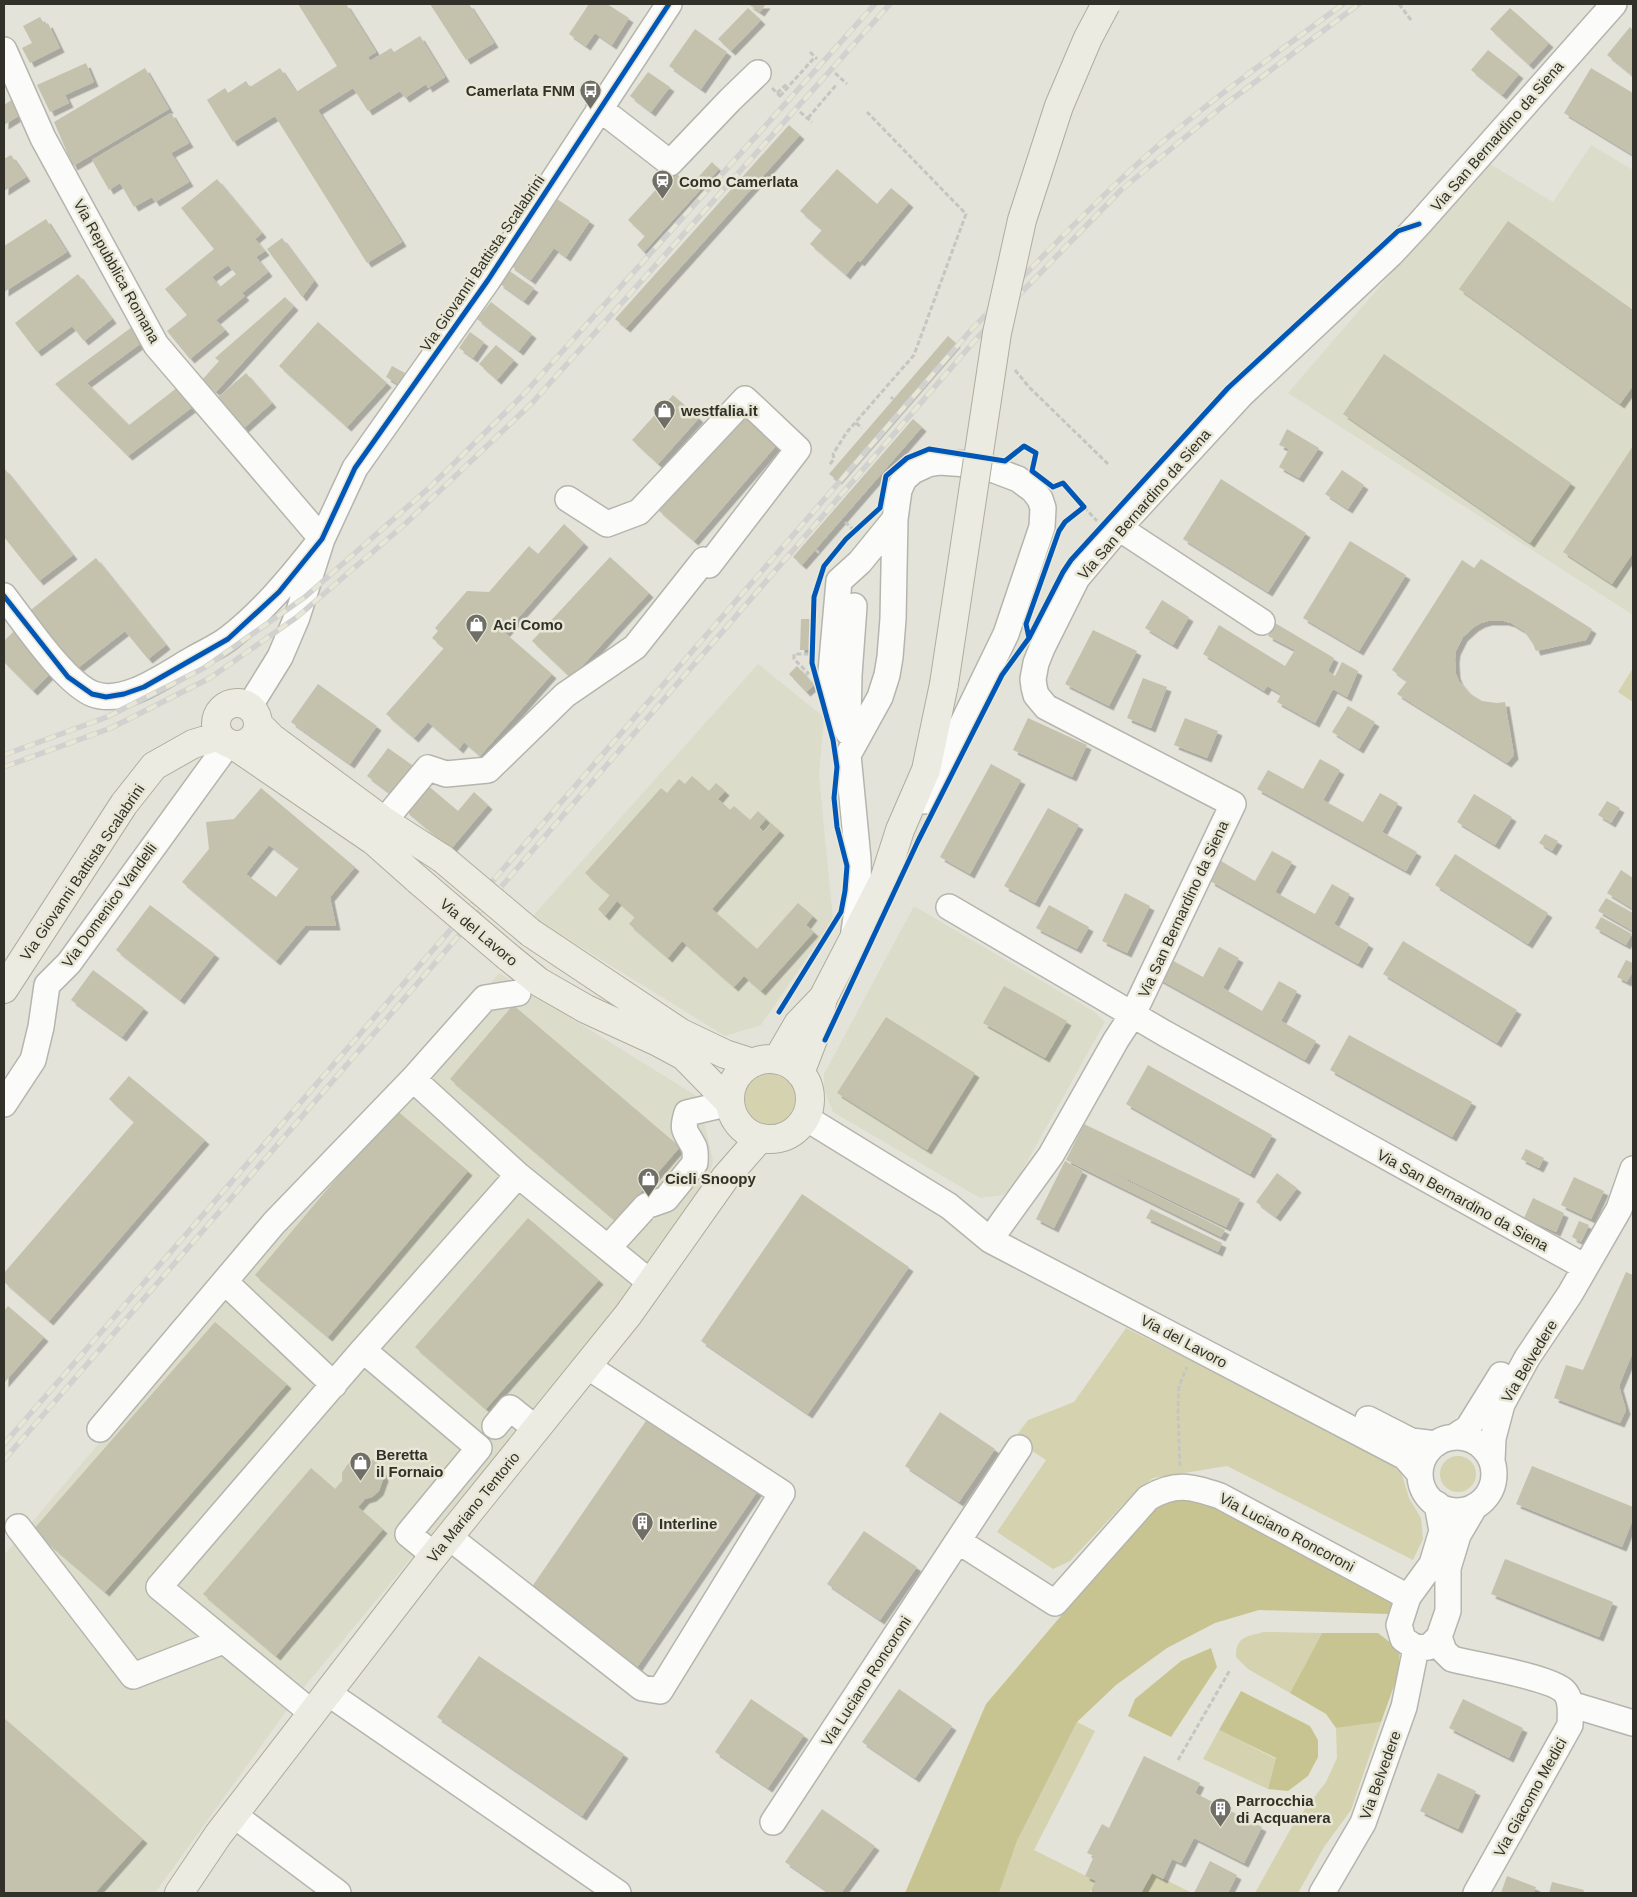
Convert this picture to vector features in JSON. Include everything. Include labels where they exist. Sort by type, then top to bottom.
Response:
[{"type":"main road","points":[[254,715],[257,731],[253,739],[241,745],[225,736],[223,708],[228,704],[236,703],[254,715],[272,738],[384,821],[442,859],[530,932],[681,1033],[725,1054],[777,1065],[807,1083],[810,1094],[810,1106],[806,1118],[798,1129],[786,1136],[773,1139],[743,1122],[731,1090],[735,1079],[742,1070],[777,1065],[815,1034],[823,998],[884,880],[900,830],[926,770],[944,684],[996,342],[1022,220],[1044,149],[1070,79],[1088,38],[1106,4]]},
{"type":"main road","points":[[1088,38],[1115,4]]},
{"type":"main road","name":"Via Giovanni Battista Scalabrini","points":[[4,989],[124,804],[154,766],[192,744],[225,736]]},
{"type":"main road","name":"Via del Lavoro","points":[[225,736],[374,841],[539,982],[586,1009],[656,1041],[686,1058],[743,1122]]},
{"type":"main road","name":"Via Mariano Tentorio","points":[[179,1893],[226,1825],[441,1546],[628,1316],[725,1178],[743,1122]]},
{"type":"street","name":"Via Giovanni Battista Scalabrini","points":[[254,715],[305,597],[322,539],[356,468],[488,280],[599,108],[669,4]]},
{"type":"street","name":"Via San Bernardino da Siena","points":[[1000,1227],[1051,1155],[1116,1040],[1133,1014],[1233,804],[1046,707],[1036,695],[1033,679],[1042,648],[1077,578],[1111,527],[1241,395],[1391,254],[1614,4]]},
{"type":"street","name":"Via Repubblica Romana","points":[[4,50],[44,138],[156,345],[322,539]]},
{"type":"street","points":[[599,108],[670,163],[758,73]]},
{"type":"street","points":[[384,821],[428,768],[446,774],[488,770],[564,696],[635,647],[704,560],[709,565],[798,449],[744,399],[639,512],[607,524],[568,499]]},
{"type":"street","points":[[848,743],[880,697],[887,675],[893,619],[895,518],[899,490],[904,479],[913,471],[928,464],[940,462],[981,465],[1018,478],[1033,490],[1040,499],[1043,508],[1042,527],[1006,634],[922,809],[900,830]]},
{"type":"street","points":[[851,943],[858,915],[859,898],[858,859],[848,743],[850,656],[856,571],[860,562],[895,518]]},
{"type":"street","points":[[1111,527],[1262,622]]},
{"type":"street","points":[[4,596],[68,677],[92,694],[106,697],[124,694],[144,688],[228,639],[279,592],[322,539]]},
{"type":"street","name":"Via Domenico Vandelli","points":[[4,1104],[33,1060],[41,1027],[47,985],[69,963],[225,736]]},
{"type":"street","name":"Via San Bernardino da Siena","points":[[949,907],[1133,1014],[1585,1268]]},
{"type":"street","points":[[100,1429],[274,1223],[413,1079],[485,998],[518,993]]},
{"type":"street","points":[[413,1079],[518,1175],[651,1284]]},
{"type":"street","points":[[608,1248],[646,1206],[666,1199],[696,1163],[695,1148],[687,1136],[683,1124],[687,1113],[743,1122]]},
{"type":"street","name":"Via del Lavoro","points":[[806,1118],[949,1206],[990,1240],[1405,1457],[1420,1474]]},
{"type":"street","name":"Via Belvedere","points":[[1492,1461],[1493,1438],[1502,1404],[1527,1358],[1553,1321],[1585,1268],[1626,1212],[1633,1169]]},
{"type":"street","points":[[518,1175],[363,1350],[159,1587],[223,1640],[618,1893]]},
{"type":"street","name":"Via del Lavoro","points":[[949,1206],[1000,1227],[1203,1335],[1411,1440],[1445,1440]]},
{"type":"street","name":"Via Belvedere","points":[[1445,1440],[1464,1432],[1474,1420],[1538,1318],[1559,1292],[1585,1268]]},
{"type":"street","points":[[225,1282],[334,1385]]},
{"type":"street","points":[[363,1350],[479,1448],[408,1534],[441,1546],[642,1688],[660,1691],[782,1493],[587,1366]]},
{"type":"street","points":[[495,1426],[510,1408],[536,1429]]},
{"type":"street","points":[[1470,1439],[1482,1446],[1492,1461],[1495,1474],[1492,1489],[1482,1502],[1458,1512],[1444,1509],[1430,1499],[1422,1487],[1420,1474],[1422,1461],[1429,1450],[1445,1440],[1470,1439]]},
{"type":"street","name":"Via Luciano Roncoroni","points":[[773,1822],[1019,1448]]},
{"type":"street","name":"Via Luciano Roncoroni","points":[[958,1541],[1055,1603],[1148,1498],[1162,1490],[1181,1487],[1200,1489],[1220,1496],[1413,1590]]},
{"type":"street","points":[[1437,1504],[1442,1531],[1432,1564],[1413,1590],[1399,1625],[1403,1639],[1416,1648],[1429,1647],[1439,1637],[1448,1611],[1448,1568],[1458,1535],[1475,1506]]},
{"type":"street","points":[[18,1527],[133,1676],[223,1640]]},
{"type":"street","points":[[1413,1590],[1431,1580],[1441,1584],[1449,1595]]},
{"type":"street","points":[[1439,1637],[1444,1651],[1452,1659],[1549,1682],[1565,1692],[1570,1704],[1633,1723]]},
{"type":"street","name":"Via Belvedere","points":[[1322,1893],[1364,1823],[1404,1707],[1416,1648]]},
{"type":"street","name":"Via Giacomo Medici","points":[[1476,1893],[1570,1725],[1570,1704]]},
{"type":"street","points":[[226,1825],[338,1893]]},
{"type":"path","points":[[1399,4],[1411,20]]},
{"type":"path","points":[[808,61],[778,94],[814,56],[817,50]]},
{"type":"path","points":[[835,73],[847,84]]},
{"type":"path","points":[[842,79],[846,75]]},
{"type":"path","points":[[808,118],[837,84]]},
{"type":"path","points":[[800,112],[812,122]]},
{"type":"path","points":[[830,464],[834,459],[833,454],[848,432],[914,355],[966,214],[867,112]]},
{"type":"path","points":[[1015,370],[1029,387],[1108,464]]},
{"type":"path","points":[[856,423],[862,428]]},
{"type":"path","points":[[1078,513],[1082,505],[1111,527]]},
{"type":"path","points":[[845,522],[853,533],[860,526]]},
{"type":"path","points":[[812,645],[812,663]]},
{"type":"path","points":[[806,675],[808,673],[794,659],[794,654],[812,654]]},
{"type":"path","points":[[1181,1487],[1179,1386],[1188,1365]]},
{"type":"path","points":[[1178,1760],[1230,1670]]},
{"type":"shaded area","points":[[1591,145],[1633,170],[1633,615],[1288,393],[1487,162],[1553,202]]},
{"type":"shaded area","points":[[758,664],[824,717],[819,775],[833,920],[761,1025],[725,1036],[532,917]]},
{"type":"shaded area","points":[[1633,668],[1633,702],[1618,692]]},
{"type":"shaded area","points":[[914,906],[1095,1012],[1105,1022],[1014,1185],[1004,1195],[980,1198],[833,1112],[824,1090],[824,1074]]},
{"type":"shaded area","points":[[499,973],[698,1097],[713,1160],[706,1191],[643,1279],[300,1692],[155,1893],[4,1893],[4,1555]]},
{"type":"shaded area","points":[[770,1074],[784,1078],[791,1085],[795,1099],[791,1113],[784,1120],[770,1124],[756,1120],[749,1113],[745,1099],[749,1085],[756,1078]]},
{"type":"shaded area","points":[[1126,1328],[1380,1456],[1401,1472],[1409,1498],[1421,1518],[1423,1539],[1413,1560],[1227,1466],[1153,1478],[1136,1491],[1070,1561],[1053,1569],[997,1532],[1046,1460],[1014,1439],[1028,1420],[1074,1402]]},
{"type":"shaded area","points":[[1458,1456],[1465,1457],[1471,1461],[1475,1467],[1475,1481],[1471,1487],[1465,1491],[1458,1492],[1451,1491],[1445,1487],[1441,1481],[1440,1474],[1441,1467],[1445,1461],[1451,1457]]},
{"type":"shaded area","points":[[1169,1499],[1200,1499],[1395,1600],[1389,1614],[1259,1610],[1215,1623],[1167,1648],[1116,1685],[1077,1722],[1017,1841],[999,1893],[905,1893],[986,1704],[1151,1510]]},
{"type":"shaded area","points":[[1264,1632],[1322,1633],[1290,1693],[1248,1669],[1236,1657],[1236,1650],[1243,1638]]},
{"type":"shaded area","points":[[1322,1633],[1378,1633],[1400,1650],[1398,1675],[1381,1722],[1336,1728],[1326,1714],[1290,1693]]},
{"type":"shaded area","points":[[1211,1648],[1217,1667],[1171,1737],[1128,1716],[1135,1699],[1181,1661]]},
{"type":"shaded area","points":[[1241,1691],[1310,1726],[1318,1740],[1318,1757],[1308,1776],[1288,1791],[1268,1789],[1276,1758],[1219,1730]]},
{"type":"shaded area","points":[[1077,1722],[1095,1731],[1034,1850],[1096,1881],[1089,1893],[999,1893],[1017,1841]]},
{"type":"shaded area","points":[[1381,1722],[1351,1810],[1324,1847],[1298,1893],[1255,1893],[1294,1823],[1326,1782],[1337,1758],[1336,1728]]},
{"type":"shaded area","points":[[1219,1730],[1276,1759],[1268,1789],[1203,1759]]},
{"type":"shaded area","points":[[1152,1873],[1192,1893],[1141,1893]]},
{"type":"building","points":[[298,4],[346,4],[376,52],[368,57],[370,61],[391,48],[394,52],[420,36],[445,77],[428,88],[426,84],[405,98],[400,91],[368,111],[353,88],[318,110],[402,242],[367,263],[275,116],[233,142],[207,100],[225,88],[228,93],[246,81],[250,87],[280,68],[296,92],[337,66]]},
{"type":"building","points":[[430,4],[469,4],[494,43],[466,60]]},
{"type":"building","points":[[589,4],[607,4],[629,18],[612,45],[595,33],[586,46],[569,34]]},
{"type":"building","points":[[748,4],[766,4],[760,12]]},
{"type":"building","points":[[748,8],[761,20],[731,51],[718,39]]},
{"type":"building","points":[[1510,8],[1549,43],[1529,65],[1490,29]]},
{"type":"building","points":[[40,17],[45,25],[48,23],[60,48],[30,63],[22,48],[32,43],[23,26]]},
{"type":"building","points":[[1630,27],[1633,30],[1633,76],[1607,55]]},
{"type":"building","points":[[695,29],[727,52],[701,89],[669,66]]},
{"type":"building","points":[[1488,50],[1519,74],[1502,95],[1471,70]]},
{"type":"building","points":[[86,63],[94,82],[65,95],[69,103],[50,112],[37,85]]},
{"type":"building","points":[[145,68],[169,109],[73,166],[54,122]]},
{"type":"building","points":[[1591,68],[1633,93],[1633,155],[1564,113]]},
{"type":"building","points":[[648,72],[670,87],[651,112],[630,96]]},
{"type":"building","points":[[16,97],[25,112],[4,125],[4,105]]},
{"type":"building","points":[[171,113],[189,143],[171,153],[189,182],[155,202],[152,197],[134,207],[120,183],[109,190],[92,160]]},
{"type":"building","points":[[789,125],[800,135],[626,328],[615,319]]},
{"type":"building","points":[[11,155],[26,177],[4,191],[4,159]]},
{"type":"building","points":[[712,162],[719,169],[644,252],[637,245],[645,236],[628,220],[673,171],[690,186]]},
{"type":"building","points":[[837,169],[877,204],[891,188],[909,203],[860,262],[858,260],[846,275],[810,244],[822,230],[800,211]]},
{"type":"building","points":[[217,179],[262,233],[255,239],[265,251],[256,257],[268,272],[242,293],[245,296],[216,320],[225,330],[190,359],[167,331],[187,315],[165,289],[214,249],[181,208]],"holes":[[[228,265],[236,274],[220,287],[212,277]]]},
{"type":"building","points":[[557,199],[590,221],[566,257],[554,248],[531,280],[510,265]]},
{"type":"building","points":[[46,219],[67,252],[4,292],[4,246]]},
{"type":"building","points":[[1508,221],[1633,310],[1633,386],[1620,404],[1459,289]]},
{"type":"building","points":[[282,238],[314,281],[302,297],[267,249]]},
{"type":"building","points":[[508,270],[534,288],[524,301],[499,283]]},
{"type":"building","points":[[78,274],[112,319],[84,341],[72,326],[37,352],[15,323]]},
{"type":"building","points":[[285,297],[294,306],[216,392],[202,380],[219,361],[215,358]]},
{"type":"building","points":[[491,302],[532,334],[519,351],[477,319]]},
{"type":"building","points":[[318,322],[387,383],[347,427],[279,366]]},
{"type":"building","points":[[132,327],[144,341],[87,383],[129,425],[178,387],[194,406],[128,456],[55,384]]},
{"type":"building","points":[[470,332],[484,342],[473,358],[459,348]]},
{"type":"building","points":[[948,336],[956,343],[837,480],[829,474]]},
{"type":"building","points":[[496,345],[514,360],[497,380],[479,364]]},
{"type":"building","points":[[1384,354],[1571,483],[1530,543],[1343,414]]},
{"type":"building","points":[[392,366],[405,373],[398,384],[386,377]]},
{"type":"building","points":[[246,373],[272,403],[243,429],[216,399]]},
{"type":"building","name":"westfalia.it","points":[[673,395],[699,418],[658,464],[632,440]]},
{"type":"building","points":[[745,408],[781,440],[694,541],[658,510]]},
{"type":"building","points":[[913,419],[922,427],[802,565],[793,557]]},
{"type":"building","points":[[1287,429],[1319,448],[1299,478],[1279,467],[1289,449],[1279,445]]},
{"type":"building","points":[[1633,446],[1633,553],[1612,584],[1563,552]]},
{"type":"building","points":[[4,468],[73,555],[39,581],[4,537]]},
{"type":"building","points":[[1342,470],[1364,485],[1348,509],[1325,494]]},
{"type":"building","points":[[1221,479],[1306,533],[1268,592],[1183,539]]},
{"type":"building","name":"Aci Como","points":[[564,524],[584,543],[505,633],[552,674],[480,756],[464,742],[459,749],[428,722],[414,738],[386,714],[444,648],[432,638],[438,631],[435,628],[467,591],[489,592],[529,546],[538,554]]},
{"type":"building","points":[[1350,541],[1406,575],[1359,651],[1303,618]]},
{"type":"building","points":[[610,557],[649,593],[571,678],[532,641]]},
{"type":"building","points":[[96,558],[166,645],[148,659],[125,631],[74,671],[27,613]]},
{"type":"building","points":[[1481,559],[1592,629],[1586,640],[1536,651],[1524,631],[1504,621],[1481,623],[1463,637],[1456,651],[1456,674],[1469,693],[1482,701],[1505,702],[1514,755],[1507,763],[1397,694],[1407,681],[1392,670],[1462,560],[1474,568]]},
{"type":"building","points":[[1162,600],[1189,617],[1173,645],[1145,628]]},
{"type":"building","points":[[801,619],[811,619],[810,650],[800,650]]},
{"type":"building","points":[[1275,623],[1334,658],[1328,671],[1335,676],[1342,662],[1358,671],[1347,697],[1333,689],[1315,723],[1277,702],[1281,694],[1267,686],[1264,691],[1203,654],[1219,625],[1285,666],[1295,650],[1268,636]]},
{"type":"building","points":[[1093,630],[1137,651],[1109,706],[1065,684]]},
{"type":"building","points":[[14,631],[54,670],[33,691],[4,662],[4,641]]},
{"type":"building","points":[[797,666],[814,685],[806,692],[789,674]]},
{"type":"building","points":[[1143,678],[1167,687],[1151,728],[1127,718]]},
{"type":"building","points":[[318,684],[377,726],[350,764],[291,722]]},
{"type":"building","points":[[1348,706],[1375,722],[1359,749],[1332,732]]},
{"type":"building","points":[[1028,718],[1087,745],[1072,777],[1013,750]]},
{"type":"building","points":[[1185,718],[1218,731],[1207,758],[1174,745]]},
{"type":"building","points":[[388,748],[415,767],[394,796],[367,776]]},
{"type":"building","points":[[1320,759],[1340,770],[1323,800],[1363,822],[1380,793],[1398,803],[1382,832],[1417,852],[1406,871],[1257,789],[1268,770],[1303,789]]},
{"type":"building","points":[[991,764],[1021,780],[970,874],[940,857]]},
{"type":"building","points":[[692,776],[709,791],[716,783],[725,791],[718,799],[730,810],[734,806],[750,820],[758,811],[766,819],[759,827],[764,832],[771,823],[780,831],[712,909],[757,949],[798,903],[813,916],[806,925],[814,932],[761,991],[744,976],[734,987],[682,941],[668,958],[629,924],[635,917],[617,901],[605,916],[598,909],[610,895],[585,873],[661,788],[667,793],[679,779],[685,784]]},
{"type":"building","points":[[426,784],[458,811],[474,792],[488,805],[451,849],[405,810]]},
{"type":"building","points":[[261,788],[355,867],[330,897],[336,926],[305,926],[276,961],[182,882],[209,849],[206,822],[234,819]],"holes":[[[269,845],[299,868],[276,897],[246,874]]]},
{"type":"building","points":[[1474,794],[1512,817],[1495,845],[1457,822]]},
{"type":"building","points":[[1607,801],[1620,808],[1611,823],[1598,815]]},
{"type":"building","points":[[1048,808],[1079,825],[1035,903],[1004,886]]},
{"type":"building","points":[[1545,834],[1558,841],[1552,851],[1539,843]]},
{"type":"building","points":[[1272,851],[1292,862],[1275,892],[1315,914],[1332,884],[1350,894],[1334,924],[1369,944],[1358,964],[1210,881],[1221,861],[1255,881]]},
{"type":"building","points":[[1455,854],[1548,913],[1528,944],[1435,885]]},
{"type":"building","points":[[1621,870],[1633,878],[1633,909],[1607,893]]},
{"type":"building","points":[[1125,893],[1150,906],[1127,953],[1102,941]]},
{"type":"building","points":[[1606,898],[1633,913],[1633,931],[1598,911]]},
{"type":"building","points":[[150,905],[215,954],[180,1000],[116,950]]},
{"type":"building","points":[[1049,905],[1089,927],[1077,949],[1036,928]]},
{"type":"building","points":[[1601,917],[1632,934],[1626,945],[1595,928]]},
{"type":"building","points":[[1403,941],[1517,1010],[1497,1043],[1383,974]]},
{"type":"building","points":[[1219,947],[1239,958],[1223,988],[1262,1011],[1279,981],[1297,991],[1281,1021],[1316,1041],[1305,1060],[1157,978],[1168,958],[1203,977]]},
{"type":"building","points":[[1626,960],[1633,963],[1633,971],[1627,982],[1617,977]]},
{"type":"building","points":[[93,970],[144,1008],[122,1037],[71,1000]]},
{"type":"building","points":[[1004,986],[1067,1021],[1045,1058],[983,1023]]},
{"type":"building","points":[[513,1005],[680,1147],[616,1221],[450,1079]]},
{"type":"building","points":[[886,1017],[975,1073],[927,1150],[837,1093]]},
{"type":"building","points":[[1349,1035],[1472,1102],[1452,1137],[1330,1070]]},
{"type":"building","points":[[1148,1065],[1272,1135],[1250,1174],[1126,1104]]},
{"type":"building","points":[[129,1076],[205,1140],[49,1321],[4,1282],[4,1273],[134,1122],[109,1099]]},
{"type":"building","points":[[395,1109],[468,1171],[328,1337],[255,1275]]},
{"type":"building","points":[[1084,1124],[1240,1199],[1226,1227],[1075,1154],[1225,1230],[1221,1237],[1066,1160]]},
{"type":"building","points":[[1526,1149],[1544,1158],[1539,1168],[1521,1159]]},
{"type":"building","points":[[1065,1161],[1083,1171],[1054,1228],[1036,1219]]},
{"type":"building","points":[[1277,1173],[1297,1188],[1276,1217],[1256,1202]]},
{"type":"building","points":[[1574,1177],[1604,1191],[1591,1219],[1561,1205]]},
{"type":"building","points":[[802,1194],[909,1267],[808,1414],[701,1341]]},
{"type":"building","points":[[1533,1198],[1564,1213],[1556,1232],[1524,1218]]},
{"type":"building","points":[[1151,1209],[1222,1243],[1218,1252],[1146,1218]]},
{"type":"building","points":[[528,1218],[599,1280],[486,1409],[415,1347]]},
{"type":"building","points":[[1579,1221],[1589,1225],[1581,1242],[1572,1237]]},
{"type":"building","points":[[1626,1272],[1633,1275],[1633,1352],[1619,1386],[1626,1410],[1620,1423],[1554,1398],[1566,1365],[1583,1370]]},
{"type":"building","points":[[8,1306],[44,1337],[4,1383],[4,1311]]},
{"type":"building","points":[[215,1322],[287,1384],[105,1592],[33,1530]]},
{"type":"building","points":[[940,1412],[995,1449],[959,1502],[905,1466]]},
{"type":"building","name":"Interline","points":[[650,1415],[759,1489],[636,1669],[527,1594]]},
{"type":"building","points":[[369,1458],[377,1462],[384,1477],[379,1491],[372,1497],[365,1499],[358,1507],[383,1529],[276,1656],[203,1594],[311,1468],[335,1489],[342,1481],[342,1473],[347,1465],[353,1460]]},
{"type":"building","points":[[1532,1466],[1633,1507],[1633,1519],[1622,1547],[1516,1504]]},
{"type":"building","points":[[864,1531],[917,1567],[880,1620],[827,1584]]},
{"type":"building","points":[[1505,1559],[1613,1602],[1599,1637],[1491,1594]]},
{"type":"building","points":[[479,1656],[624,1754],[582,1816],[437,1717]]},
{"type":"building","points":[[899,1689],[952,1726],[915,1778],[862,1742]]},
{"type":"building","points":[[751,1699],[804,1735],[768,1788],[715,1752]]},
{"type":"building","points":[[1463,1699],[1523,1728],[1509,1758],[1449,1728]]},
{"type":"building","points":[[4,1718],[143,1839],[95,1893],[4,1893]]},
{"type":"building","points":[[1144,1756],[1200,1783],[1195,1793],[1262,1827],[1244,1863],[1194,1838],[1181,1863],[1172,1859],[1163,1879],[1152,1873],[1141,1893],[1093,1893],[1091,1890],[1096,1881],[1085,1876],[1094,1856],[1087,1853],[1102,1824],[1109,1828]]},
{"type":"building","points":[[1438,1773],[1476,1791],[1458,1829],[1420,1811]]},
{"type":"building","points":[[822,1809],[875,1846],[841,1893],[830,1893],[785,1862]]},
{"type":"building","points":[[1210,1861],[1237,1875],[1228,1893],[1194,1893]]},
{"type":"building","points":[[1507,1876],[1536,1887],[1534,1893],[1501,1893]]},
{"type":"building","points":[[1552,1882],[1584,1890],[1583,1893],[1549,1893]]},
{"type":"railway","points":[[4,755],[107,717],[204,668],[305,597],[430,487],[523,395],[875,4]]},
{"type":"railway","points":[[4,767],[111,728],[210,678],[297,617],[404,525],[532,403],[890,4]]},
{"type":"railway","points":[[4,1444],[972,329],[1051,247],[1158,146],[1236,83],[1343,4]]},
{"type":"railway","points":[[4,1460],[978,337],[1121,190],[1223,106],[1359,4]]},
{"type":"cycle path","points":[[4,596],[68,677],[92,694],[106,697],[124,694],[144,687],[228,639],[279,592],[322,539],[355,468],[488,280],[669,4]]},
{"type":"cycle path","points":[[825,1040],[918,841],[1002,675],[1029,638],[1071,560],[1228,388],[1398,231],[1419,224]]},
{"type":"cycle path","points":[[779,1012],[841,912],[845,891],[847,866],[837,827],[834,798],[837,767],[833,740],[812,663],[814,597],[824,566],[846,539],[880,508],[886,476],[907,458],[929,449],[1005,461],[1024,446],[1036,453],[1032,471],[1053,487],[1063,483],[1084,507],[1065,522],[1059,531],[1026,624],[1029,638]]},
{"type":"place","name":"Camerlata FNM","points":[[591,109]]},
{"type":"place","name":"Como Camerlata","points":[[663,200]]},
{"type":"place","name":"westfalia.it","points":[[665,429]]},
{"type":"place","name":"Aci Como","points":[[477,643]]},
{"type":"place","name":"Cicli Snoopy","points":[[649,1197]]},
{"type":"place","name":"Beretta il Fornaio","points":[[360,1482]]},
{"type":"place","name":"Interline","points":[[643,1542]]},
{"type":"place","name":"Parrocchia di Acquanera","points":[[1220,1828]]}]
